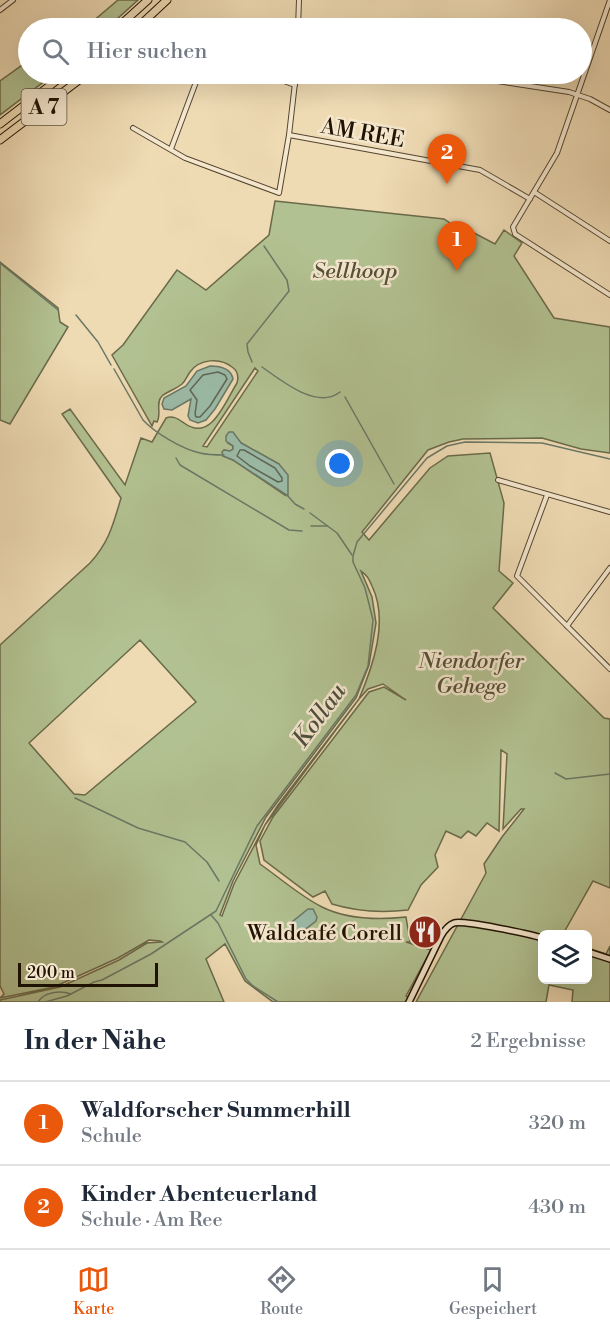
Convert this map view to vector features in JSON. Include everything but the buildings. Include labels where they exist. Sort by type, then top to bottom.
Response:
[{"type":"highway","points":[[128,18],[148,0]]},
{"type":"highway","points":[[147,18],[166,0]]},
{"type":"highway","name":"A 7","points":[[0,124],[52,84]]},
{"type":"highway","name":"A 7","points":[[0,140],[74,84]]},
{"type":"street","points":[[0,10],[13,0]]},
{"type":"street","points":[[298,18],[299,0]]},
{"type":"street","points":[[592,53],[610,0]]},
{"type":"street","points":[[171,149],[195,84]]},
{"type":"street","points":[[515,84],[578,94],[610,111]]},
{"type":"street","points":[[581,84],[557,153],[513,227],[515,234],[610,295]]},
{"type":"street","points":[[133,129],[185,158],[279,193],[296,85]]},
{"type":"street","name":"AM REE","points":[[289,135],[480,170],[530,199]]},
{"type":"street","points":[[534,192],[610,241]]},
{"type":"street","points":[[498,480],[610,512]]},
{"type":"street","points":[[547,495],[518,576],[610,669]]},
{"type":"street","points":[[567,626],[610,568]]},
{"type":"street","points":[[409,1002],[441,936],[453,923],[472,924],[538,937]]},
{"type":"street","points":[[592,953],[610,959]]},
{"type":"green space","points":[[118,0],[138,0],[118,18],[97,18]]},
{"type":"green space","points":[[18,68],[18,84],[41,84],[0,115],[0,81]]},
{"type":"green space","points":[[275,201],[444,219],[495,244],[504,230],[522,243],[514,256],[554,318],[610,327],[610,453],[581,449],[542,438],[463,439],[449,442],[428,450],[362,532],[369,540],[430,468],[448,456],[490,453],[504,503],[499,571],[513,583],[493,608],[604,718],[610,719],[610,888],[593,881],[565,930],[538,930],[538,984],[592,984],[592,949],[606,954],[610,946],[610,1002],[572,1002],[573,990],[549,985],[546,1002],[416,1002],[486,873],[484,864],[524,809],[521,809],[503,829],[507,754],[501,750],[499,831],[487,823],[476,836],[468,831],[461,838],[446,831],[435,855],[438,867],[421,885],[408,910],[370,911],[332,904],[325,891],[313,897],[264,860],[260,841],[273,817],[369,692],[384,687],[406,700],[383,684],[368,689],[359,699],[374,658],[379,628],[377,600],[369,579],[361,571],[372,597],[376,623],[369,665],[356,698],[266,817],[233,881],[220,915],[222,916],[234,884],[265,825],[256,845],[260,864],[306,898],[322,907],[353,917],[385,919],[406,917],[410,942],[406,942],[431,950],[406,996],[409,998],[406,1002],[273,1002],[245,981],[225,944],[206,959],[224,1002],[0,1002],[0,1000],[60,987],[119,960],[147,943],[162,942],[149,940],[118,958],[54,987],[0,998],[4,994],[0,986],[0,645],[90,563],[110,533],[121,498],[62,414],[70,409],[125,485],[141,438],[152,442],[166,418],[175,418],[194,428],[202,428],[216,418],[222,409],[237,383],[238,374],[232,367],[222,362],[204,362],[190,372],[182,384],[162,396],[157,422],[154,421],[152,426],[112,355],[123,345],[177,270],[206,290],[269,235]],"holes":[[[255,368],[258,371],[207,447],[203,446]],[[235,436],[241,443],[279,464],[285,495],[233,460],[223,456],[224,450],[233,449],[233,446],[228,443]],[[140,640],[196,702],[85,795],[74,794],[29,743]]]},
{"type":"green space","points":[[0,262],[58,308],[60,322],[68,327],[10,424],[0,420]]},
{"type":"green space","points":[[359,699],[265,825],[278,805]]},
{"type":"water","points":[[210,366],[227,370],[233,379],[206,420],[198,423],[190,420],[188,416],[191,399],[172,410],[164,409],[162,404],[164,398],[186,386],[197,371]]},
{"type":"water","points":[[229,432],[233,432],[241,443],[279,464],[288,475],[288,496],[233,460],[223,456],[224,450],[233,449],[233,446],[226,441]]},
{"type":"water","points":[[308,909],[313,909],[317,917],[316,921],[303,931],[290,929],[292,922]]},
{"type":"waterway","points":[[252,362],[247,344],[289,291],[287,280],[264,246]]},
{"type":"waterway","points":[[0,263],[58,310]]},
{"type":"waterway","points":[[76,315],[98,342],[111,365]]},
{"type":"waterway","points":[[262,367],[289,386],[310,396],[331,397],[340,392]]},
{"type":"waterway","points":[[114,369],[143,420],[154,430],[193,451],[224,455]]},
{"type":"waterway","points":[[345,397],[394,484]]},
{"type":"waterway","name":"Kollau","points":[[45,1002],[67,996],[151,954],[216,911],[257,826],[356,695],[368,666],[373,620],[365,588],[353,562],[357,542],[427,458],[447,446],[465,442],[542,443],[610,459]]},
{"type":"waterway","points":[[176,458],[180,465],[289,530],[302,531]]},
{"type":"waterway","points":[[287,495],[295,504],[304,509]]},
{"type":"waterway","points":[[310,513],[337,533],[352,555]]},
{"type":"waterway","points":[[311,526],[327,526]]},
{"type":"waterway","points":[[555,773],[566,779],[610,774]]},
{"type":"waterway","points":[[75,798],[138,828],[185,842],[207,862],[219,881]]},
{"type":"waterway","points":[[211,915],[218,923],[246,979],[278,1002]]},
{"type":"waterway","name":"Kollau","points":[[38,1002],[44,996],[53,993],[71,994]]},
{"type":"place","name":"Kinder Abenteuerland","points":[[447,184]]},
{"type":"place","name":"Waldforscher Summerhill","points":[[457,271]]},
{"type":"place","name":"Waldcafé Corell","points":[[425,932]]},
{"type":"park label","name":"Sellhoop","points":[[355,270]]},
{"type":"park label","name":"Niendorfer Gehege","points":[[471,672]]}]
